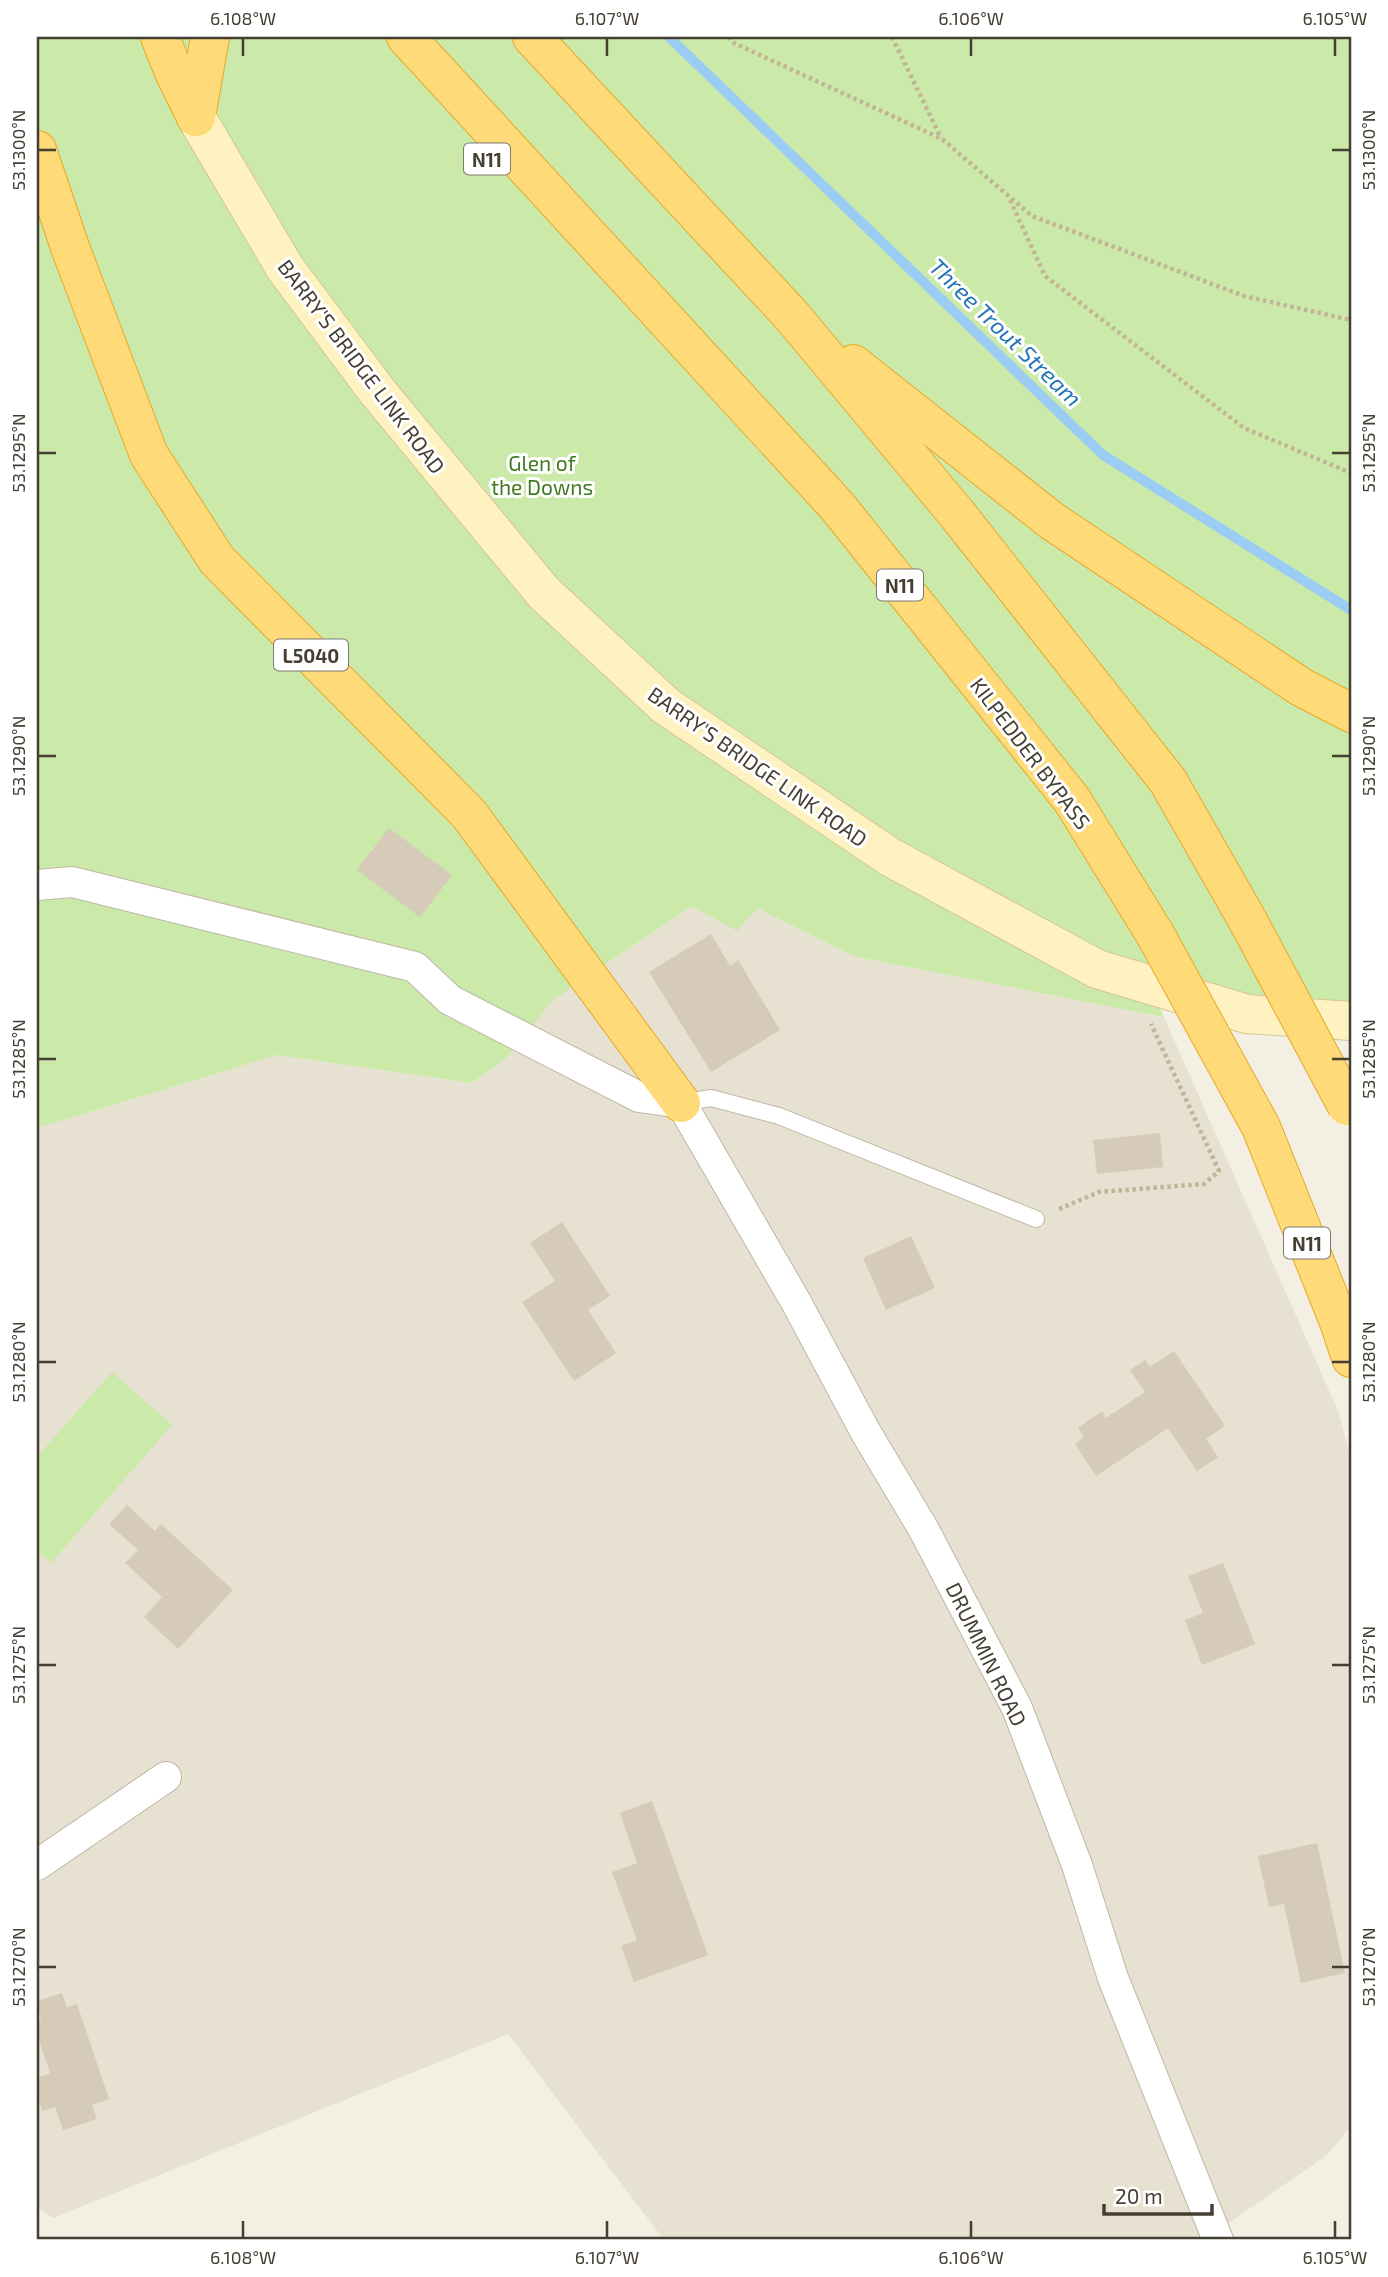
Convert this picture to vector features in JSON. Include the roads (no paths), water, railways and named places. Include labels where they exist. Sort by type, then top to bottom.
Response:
[{"type":"highway","points":[[160,37],[196,117]]},
{"type":"highway","points":[[196,117],[210,37]]},
{"type":"highway","name":"N11","points":[[379,37],[527,204],[613,262]]},
{"type":"highway","name":"N11","points":[[406,37],[613,262]]},
{"type":"highway","points":[[532,37],[791,315],[957,514],[1168,781],[1248,921],[1349,1110]]},
{"type":"highway","name":"L5040","points":[[37,150],[71,250],[149,454],[217,560],[469,814],[681,1103]]},
{"type":"highway","name":"KILPEDDER BYPASS","points":[[613,262],[837,506],[1072,800],[1155,934],[1261,1127],[1339,1322],[1351,1359]]},
{"type":"highway","points":[[791,315],[1052,521],[1300,687],[1351,713]]},
{"type":"main road","name":"BARRY'S BRIDGE LINK ROAD","points":[[196,117],[285,268],[377,391],[544,593],[666,706],[890,857],[1097,969],[1247,1014],[1351,1021]]},
{"type":"street","points":[[37,885],[72,882],[415,967],[450,1000],[639,1097],[681,1103]]},
{"type":"street","name":"DRUMMIN ROAD","points":[[681,1103],[796,1302],[865,1432],[924,1530],[1017,1708],[1077,1865],[1112,1978],[1218,2240]]},
{"type":"street","points":[[37,1865],[166,1777]]},
{"type":"lane","points":[[681,1103],[711,1098],[779,1116],[1036,1219]]},
{"type":"waterway","name":"Three Trout Stream","points":[[669,37],[1103,455],[1351,610]]},
{"type":"park label","name":"Glen of the Downs","points":[[542,474]]}]
